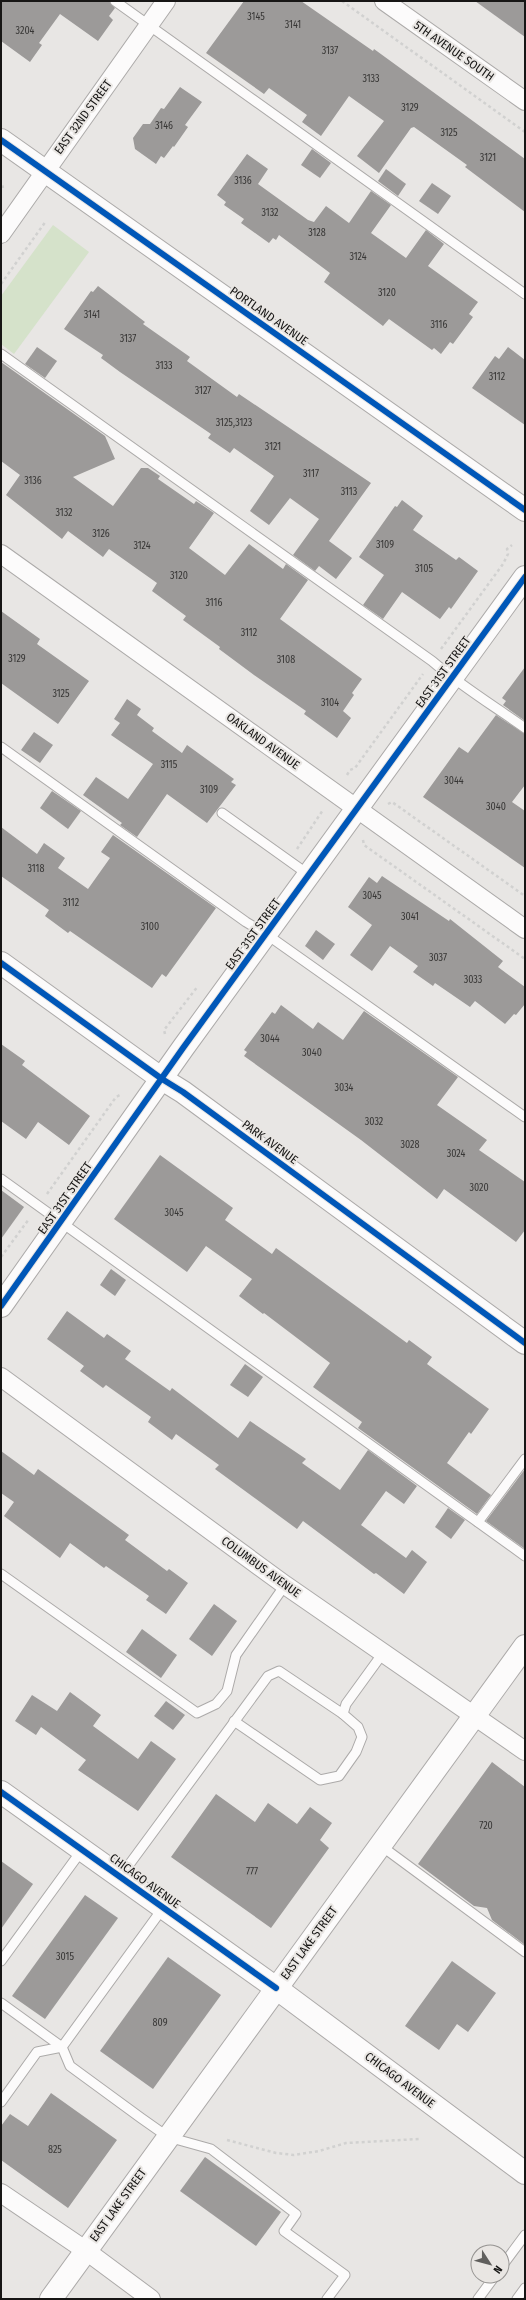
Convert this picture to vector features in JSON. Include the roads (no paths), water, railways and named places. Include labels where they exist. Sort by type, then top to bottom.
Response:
[{"type":"street","name":"EAST 32ND STREET","points":[[1,234],[166,1]]},
{"type":"street","name":"5TH AVENUE SOUTH","points":[[384,1],[525,101]]},
{"type":"street","name":"PORTLAND AVENUE","points":[[1,140],[525,510]]},
{"type":"street","name":"OAKLAND AVENUE","points":[[1,554],[525,928]]},
{"type":"street","name":"EAST 31ST STREET","points":[[1,1306],[266,934],[525,577]]},
{"type":"street","name":"PARK AVENUE","points":[[1,962],[162,1079],[189,1096],[525,1343]]},
{"type":"street","name":"COLUMBUS AVENUE","points":[[1,1377],[286,1585],[525,1751]]},
{"type":"street","name":"EAST LAKE STREET","points":[[51,2299],[85,2250],[525,1646]]},
{"type":"street","name":"CHICAGO AVENUE","points":[[1,1792],[276,1988],[525,2173]]},
{"type":"street","points":[[1,2193],[85,2250],[151,2299]]},
{"type":"lane","points":[[115,1],[150,24],[525,294]]},
{"type":"lane","points":[[1,354],[426,657],[452,679],[474,691],[525,728]]},
{"type":"lane","points":[[1,747],[246,922],[266,934],[525,1117]]},
{"type":"lane","points":[[222,813],[309,875]]},
{"type":"lane","points":[[1,1179],[525,1556]]},
{"type":"lane","points":[[478,1522],[525,1459]]},
{"type":"lane","points":[[1,1574],[197,1714],[216,1704],[227,1691],[236,1655],[286,1585]]},
{"type":"lane","points":[[342,1714],[346,1704],[383,1653]]},
{"type":"lane","points":[[120,1877],[234,1721],[268,1676],[279,1671],[342,1714],[358,1727],[362,1737],[356,1752],[339,1776],[320,1780],[234,1721]]},
{"type":"lane","points":[[380,1845],[525,1952]]},
{"type":"lane","points":[[1,1961],[82,1850]]},
{"type":"lane","points":[[1,2102],[37,2052],[62,2047],[163,1908]]},
{"type":"lane","points":[[1,2003],[62,2047],[70,2066],[168,2136],[211,2150],[296,2214],[284,2231],[345,2275],[327,2299]]},
{"type":"lane","points":[[510,2255],[525,2235]]},
{"type":"lane","points":[[478,2299],[489,2284]]},
{"type":"lane","points":[[517,2299],[525,2288]]}]
